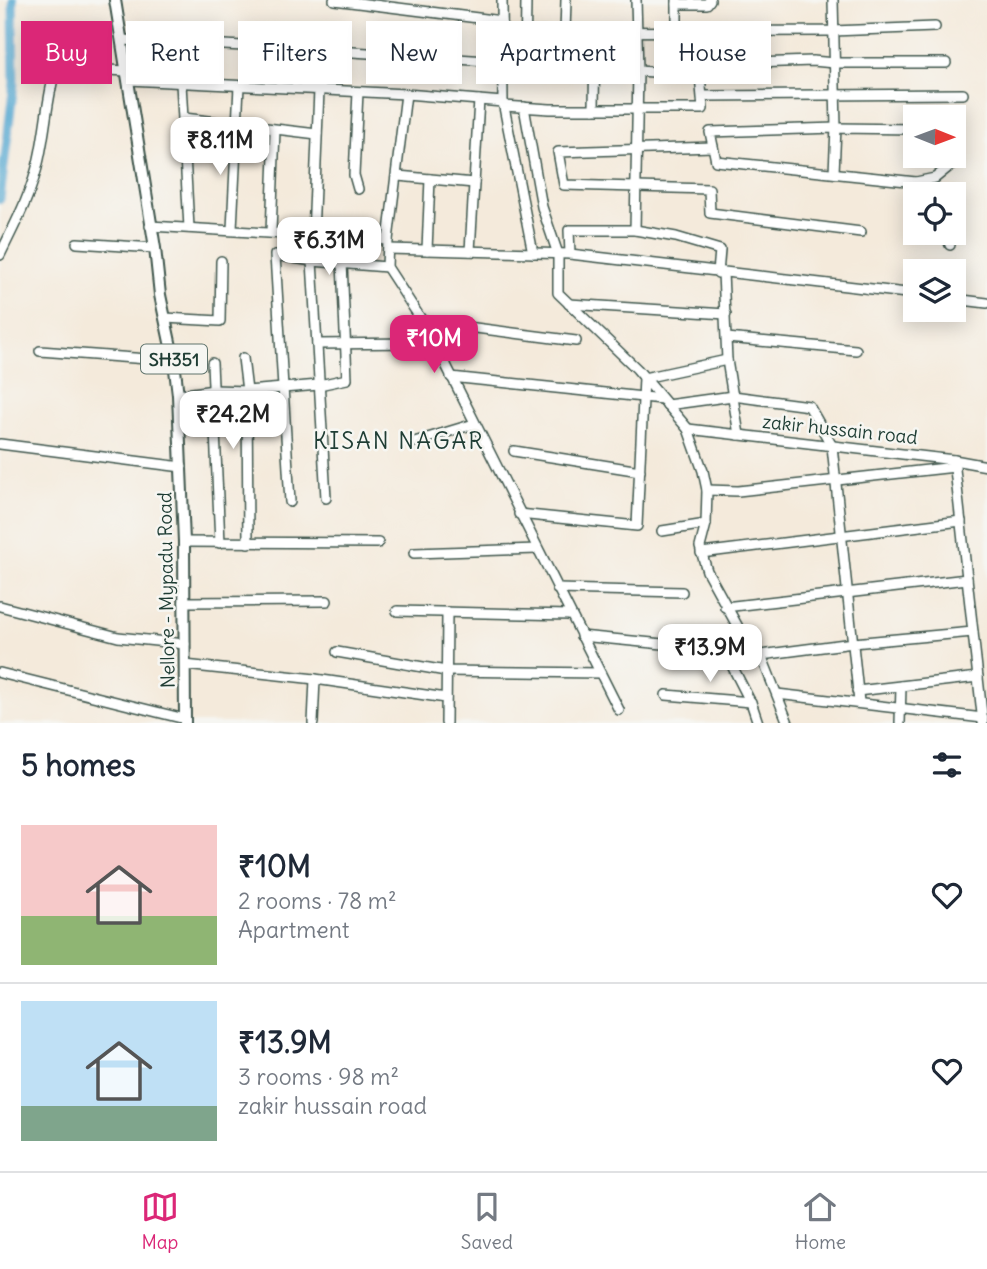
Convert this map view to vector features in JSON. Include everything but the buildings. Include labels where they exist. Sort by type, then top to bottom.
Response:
[{"type":"main road","name":"Nellore - Mypadu Road","points":[[115,0],[126,69]]},
{"type":"main road","name":"Nellore - Mypadu Road","points":[[128,84],[178,395],[184,542],[185,721]]},
{"type":"street","points":[[334,0],[502,21],[502,0]]},
{"type":"street","points":[[525,21],[526,0]]},
{"type":"street","points":[[565,21],[566,0]]},
{"type":"street","points":[[636,0],[637,21]]},
{"type":"street","points":[[677,21],[677,2],[707,4],[710,0]]},
{"type":"street","points":[[833,0],[836,128],[834,172]]},
{"type":"street","points":[[771,31],[936,27]]},
{"type":"street","points":[[122,40],[476,60]]},
{"type":"street","points":[[771,62],[946,63]]},
{"type":"street","points":[[0,255],[34,179],[49,91],[56,67],[126,76]]},
{"type":"street","points":[[200,84],[406,94],[524,107],[704,109],[700,75],[640,71]]},
{"type":"street","points":[[181,84],[189,228]]},
{"type":"street","points":[[503,84],[504,104],[533,253]]},
{"type":"street","points":[[594,84],[594,109]]},
{"type":"street","points":[[635,230],[638,84]]},
{"type":"street","points":[[232,229],[239,86]]},
{"type":"street","points":[[313,235],[319,90]]},
{"type":"street","points":[[358,92],[354,175],[358,189]]},
{"type":"street","points":[[406,94],[387,267],[430,333],[619,710]]},
{"type":"street","points":[[703,96],[963,94]]},
{"type":"street","points":[[470,251],[479,100]]},
{"type":"street","points":[[524,107],[542,207],[558,254],[558,293],[644,377],[688,429],[703,471],[706,491],[706,524],[700,547],[707,571],[748,645],[761,655],[788,723]]},
{"type":"street","points":[[184,118],[317,134]]},
{"type":"street","points":[[903,129],[710,132],[716,161],[916,182],[935,178],[948,168]]},
{"type":"street","points":[[271,232],[275,130]]},
{"type":"street","points":[[713,147],[558,152],[564,185],[709,189],[710,213],[861,232]]},
{"type":"street","points":[[398,176],[474,183]]},
{"type":"street","points":[[427,250],[430,179]]},
{"type":"street","points":[[150,226],[313,235],[427,250],[570,254],[903,294]]},
{"type":"street","points":[[570,254],[569,230],[635,230],[676,237],[720,250],[727,360],[739,435]]},
{"type":"street","points":[[77,243],[155,248]]},
{"type":"street","points":[[290,502],[275,255],[387,267]]},
{"type":"street","points":[[165,318],[220,321],[221,261]]},
{"type":"street","points":[[312,261],[326,498]]},
{"type":"street","points":[[178,395],[214,390],[247,391],[319,385],[347,379],[342,262]]},
{"type":"street","points":[[966,300],[987,303]]},
{"type":"street","points":[[569,304],[726,314]]},
{"type":"street","points":[[421,321],[576,341]]},
{"type":"street","points":[[727,338],[856,350]]},
{"type":"street","points":[[317,344],[418,343]]},
{"type":"street","points":[[40,351],[174,362]]},
{"type":"street","points":[[243,358],[247,391],[248,543]]},
{"type":"street","points":[[644,377],[727,360]]},
{"type":"street","points":[[212,363],[220,543]]},
{"type":"street","points":[[451,377],[645,397],[665,402],[733,396],[809,406],[832,446],[859,702]]},
{"type":"street","points":[[519,514],[637,526],[644,377]]},
{"type":"street","points":[[411,443],[474,424]]},
{"type":"street","name":"zakir hussain road","points":[[688,429],[987,466]]},
{"type":"street","points":[[0,443],[182,467]]},
{"type":"street","points":[[514,451],[640,471]]},
{"type":"street","points":[[706,491],[738,491],[836,481],[954,463],[983,721],[900,707],[777,694]]},
{"type":"street","points":[[702,553],[961,521]]},
{"type":"street","points":[[662,531],[706,524]]},
{"type":"street","points":[[184,542],[378,543]]},
{"type":"street","points":[[414,553],[537,549]]},
{"type":"street","points":[[725,607],[967,579]]},
{"type":"street","points":[[557,589],[682,592]]},
{"type":"street","points":[[184,602],[327,601]]},
{"type":"street","points":[[0,606],[118,638],[185,644]]},
{"type":"street","points":[[397,611],[570,615]]},
{"type":"street","points":[[446,723],[447,612]]},
{"type":"street","points":[[761,655],[973,632]]},
{"type":"street","points":[[581,636],[724,650],[748,645]]},
{"type":"street","points":[[724,650],[751,702],[758,723]]},
{"type":"street","points":[[337,652],[446,671],[600,673]]},
{"type":"street","points":[[185,665],[446,698]]},
{"type":"street","points":[[0,673],[185,721]]},
{"type":"street","points":[[857,691],[978,677]]},
{"type":"street","points":[[313,723],[315,680]]},
{"type":"street","points":[[900,723],[901,686]]},
{"type":"street","points":[[666,695],[751,702]]},
{"type":"waterway","points":[[0,199],[14,83],[13,0]]},
{"type":"district","name":"KISAN NAGAR","points":[[399,440]]}]
